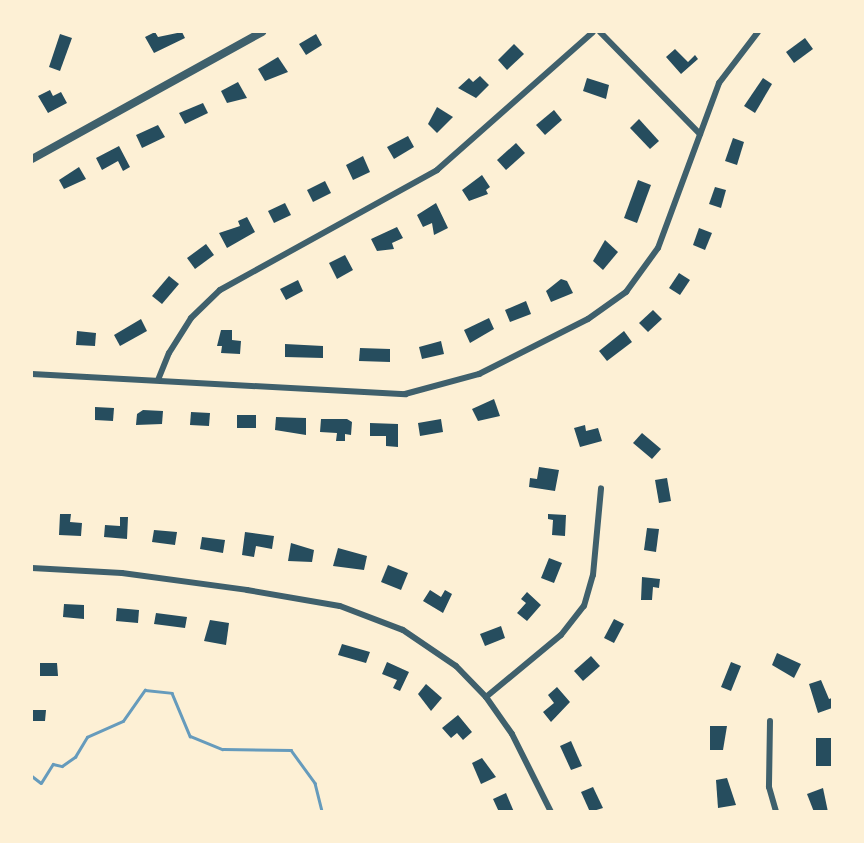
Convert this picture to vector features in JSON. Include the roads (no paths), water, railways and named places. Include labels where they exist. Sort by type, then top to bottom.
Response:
[{"type":"street","points":[[32,159],[262,32]]},
{"type":"street","points":[[158,380],[169,353],[191,318],[220,290],[437,170],[593,32]]},
{"type":"street","points":[[600,32],[700,134]]},
{"type":"street","points":[[32,374],[405,394],[479,374],[588,319],[626,292],[658,248],[719,83],[758,32]]},
{"type":"street","points":[[486,697],[561,635],[584,606],[597,551],[601,488]]},
{"type":"street","points":[[32,568],[175,579],[340,606],[404,630],[456,666],[486,697],[512,734],[551,811]]},
{"type":"street","points":[[770,722],[769,787],[776,811]]},
{"type":"waterway","points":[[32,776],[41,783],[53,764],[62,766],[75,757],[87,737],[123,721],[145,690],[172,693],[190,736],[223,749],[291,750],[315,783],[322,812]]}]
